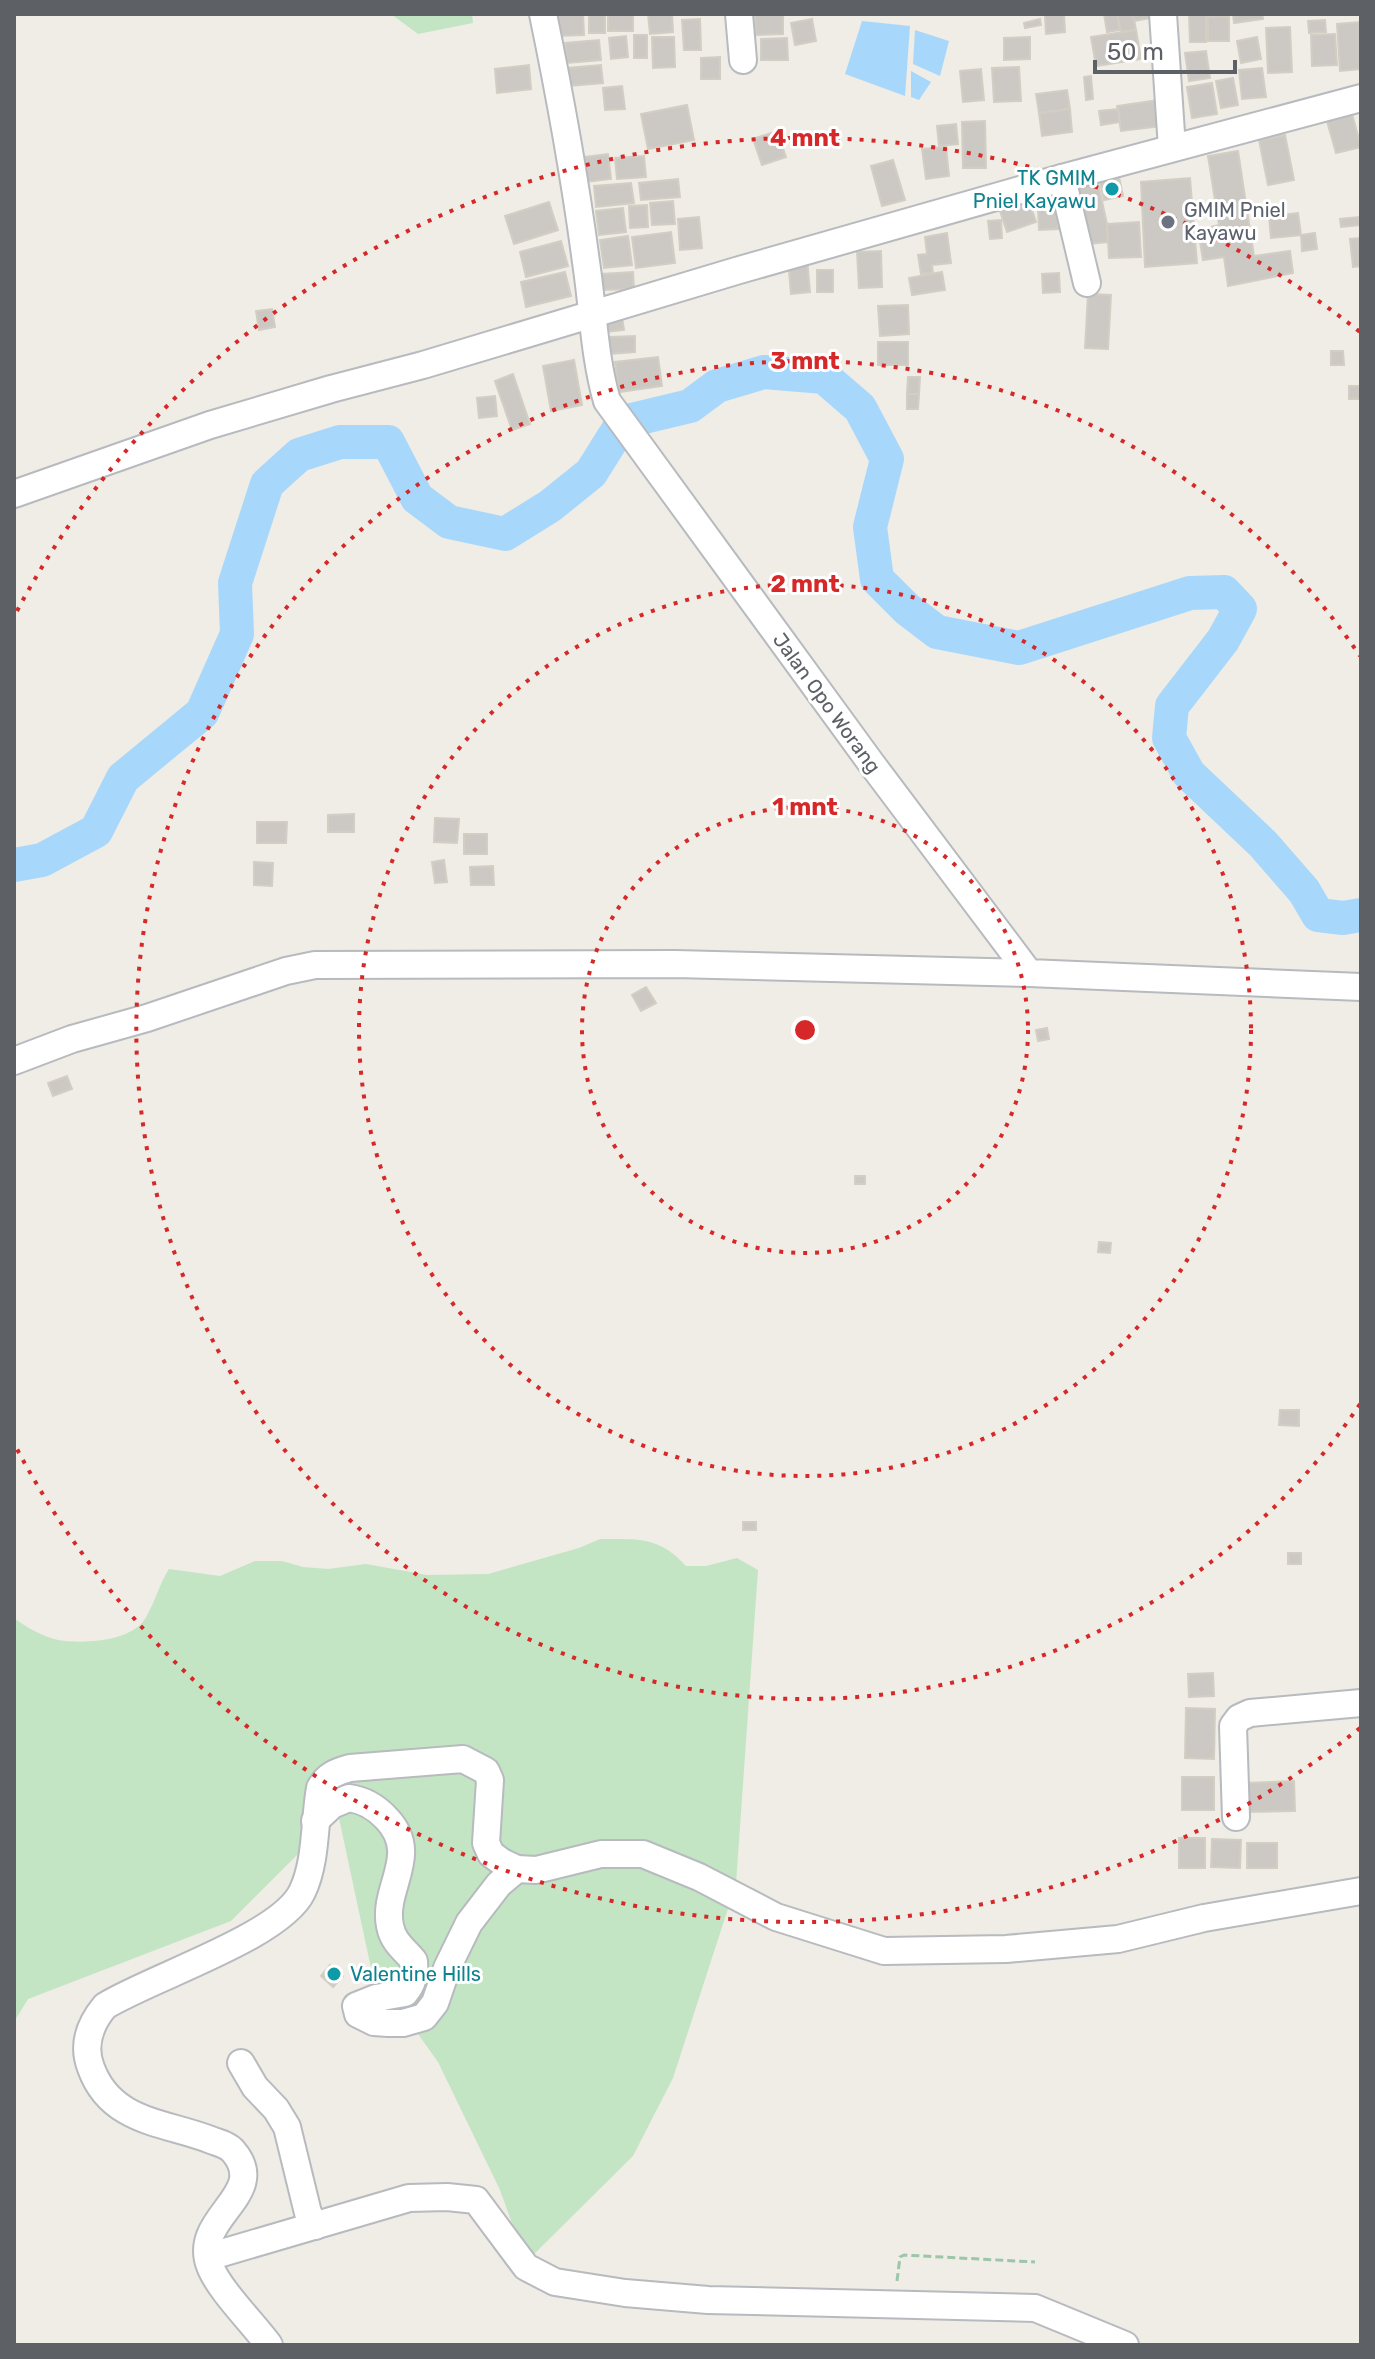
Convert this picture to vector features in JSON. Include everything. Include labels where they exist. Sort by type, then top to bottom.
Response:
[{"type":"street","name":"Jalan Opo Worang","points":[[543,14],[574,174],[594,313],[598,371],[607,401],[871,763],[1029,973]]},
{"type":"street","points":[[739,14],[743,60]]},
{"type":"street","points":[[1163,14],[1172,148]]},
{"type":"street","points":[[14,494],[210,425],[1062,178],[1361,98]]},
{"type":"street","points":[[1062,178],[1087,283]]},
{"type":"street","points":[[14,1061],[72,1039],[147,1018],[286,971],[315,965],[675,964],[1029,973],[1361,987]]},
{"type":"street","points":[[1236,1817],[1233,1726],[1239,1718],[1250,1713],[1361,1703]]},
{"type":"street","points":[[269,2345],[209,2265],[209,2235],[214,2223],[234,2203],[241,2188],[243,2173],[239,2159],[230,2147],[190,2132],[154,2124],[123,2111],[95,2080],[89,2062],[89,2032],[105,2006],[263,1929],[294,1905],[307,1878],[320,1788],[325,1779],[337,1772],[350,1768],[463,1759],[486,1771],[490,1780],[486,1843],[491,1854],[517,1869],[536,1870],[601,1854],[643,1854],[689,1873],[776,1917],[884,1951],[1006,1949],[1118,1939],[1219,1915],[1361,1891]]},
{"type":"street","points":[[315,1821],[332,1805],[349,1798],[368,1804],[398,1832],[402,1846],[389,1922],[393,1939],[414,1961],[414,1978],[405,1993],[376,1998],[356,2006],[358,2014],[374,2022],[415,2020],[431,2010],[469,1923],[499,1884],[517,1869]]},
{"type":"street","points":[[241,2063],[255,2087],[276,2109],[287,2127],[308,2213],[315,2226]]},
{"type":"street","points":[[208,2257],[409,2198],[447,2197],[476,2200],[526,2267],[555,2282],[625,2293],[708,2300],[1035,2308],[1125,2345]]},
{"type":"path","points":[[896,2305],[897,2263],[904,2255],[1035,2262]]},
{"type":"green space","points":[[391,14],[472,14],[473,23],[418,34]]},
{"type":"green space","points":[[600,1539],[657,1544],[686,1566],[706,1566],[737,1558],[758,1570],[736,1884],[673,2078],[633,2156],[526,2262],[500,2190],[438,2062],[371,1968],[327,1762],[309,1843],[231,1921],[28,1999],[14,2022],[14,1618],[46,1637],[58,1640],[105,1640],[138,1627],[152,1607],[169,1569],[220,1576],[255,1561],[282,1561],[328,1569],[366,1564],[427,1575],[488,1574]]},
{"type":"water","points":[[862,21],[910,26],[905,96],[845,74]]},
{"type":"water","points":[[915,30],[949,41],[940,76],[913,64]]},
{"type":"water","points":[[911,71],[931,82],[919,100],[911,97]]},
{"type":"building","points":[[555,14],[583,14],[584,35],[556,36]]},
{"type":"building","points":[[589,14],[605,14],[605,33],[589,33]]},
{"type":"building","points":[[608,14],[633,14],[633,31],[608,31]]},
{"type":"building","points":[[648,14],[672,14],[673,32],[650,34]]},
{"type":"building","points":[[755,14],[783,14],[783,34],[756,35]]},
{"type":"building","points":[[1045,14],[1064,14],[1065,32],[1046,34]]},
{"type":"building","points":[[1104,14],[1117,14],[1120,30],[1107,32]]},
{"type":"building","points":[[1117,14],[1133,14],[1136,30],[1121,32]]},
{"type":"building","points":[[1133,14],[1149,14],[1150,18],[1134,21]]},
{"type":"building","points":[[1189,14],[1206,14],[1206,42],[1190,42]]},
{"type":"building","points":[[1233,14],[1262,14],[1263,19],[1234,23]]},
{"type":"building","points":[[1229,16],[1229,41],[1208,41],[1208,17]]},
{"type":"building","points":[[700,19],[701,50],[684,50],[682,20]]},
{"type":"building","points":[[812,19],[816,41],[795,45],[791,23]]},
{"type":"building","points":[[1040,19],[1041,25],[1025,28],[1024,23]]},
{"type":"building","points":[[1325,20],[1326,32],[1309,33],[1308,21]]},
{"type":"building","points":[[1361,22],[1361,69],[1340,71],[1337,24]]},
{"type":"building","points":[[1290,27],[1292,72],[1268,73],[1266,28]]},
{"type":"building","points":[[1136,30],[1141,59],[1096,66],[1091,37]]},
{"type":"building","points":[[1335,34],[1337,65],[1312,66],[1311,35]]},
{"type":"building","points":[[634,35],[647,35],[647,58],[634,58]]},
{"type":"building","points":[[626,36],[628,57],[611,59],[609,38]]},
{"type":"building","points":[[652,37],[674,37],[675,67],[653,68]]},
{"type":"building","points":[[1030,37],[1030,59],[1004,60],[1004,38]]},
{"type":"building","points":[[1257,37],[1261,59],[1241,63],[1237,41]]},
{"type":"building","points":[[787,38],[788,60],[761,60],[761,39]]},
{"type":"building","points":[[599,40],[601,60],[567,63],[565,43]]},
{"type":"building","points":[[1206,51],[1210,78],[1189,81],[1185,53]]},
{"type":"building","points":[[720,57],[720,79],[701,79],[701,58]]},
{"type":"building","points":[[529,65],[531,89],[497,93],[495,69]]},
{"type":"building","points":[[601,65],[603,83],[569,86],[567,68]]},
{"type":"building","points":[[1019,67],[1021,101],[994,102],[992,68]]},
{"type":"building","points":[[1262,68],[1266,97],[1242,99],[1239,70]]},
{"type":"building","points":[[981,69],[984,100],[963,102],[960,71]]},
{"type":"building","points":[[1091,76],[1093,99],[1086,100],[1084,77]]},
{"type":"building","points":[[1233,78],[1238,105],[1221,108],[1216,81]]},
{"type":"building","points":[[1212,83],[1217,114],[1192,118],[1187,87]]},
{"type":"building","points":[[622,86],[625,109],[605,110],[603,88]]},
{"type":"building","points":[[1067,90],[1070,109],[1039,113],[1036,94]]},
{"type":"building","points":[[1159,100],[1163,126],[1121,131],[1117,106]]},
{"type":"building","points":[[687,105],[694,140],[648,149],[641,114]]},
{"type":"building","points":[[1070,109],[1072,132],[1042,136],[1039,113]]},
{"type":"building","points":[[1118,109],[1120,122],[1101,125],[1099,111]]},
{"type":"building","points":[[1352,114],[1361,147],[1336,153],[1327,121]]},
{"type":"building","points":[[985,121],[986,168],[963,168],[962,122]]},
{"type":"building","points":[[956,124],[958,144],[939,146],[937,126]]},
{"type":"building","points":[[777,131],[786,157],[762,165],[753,139]]},
{"type":"building","points":[[1285,135],[1294,180],[1268,185],[1259,140]]},
{"type":"building","points":[[946,147],[949,176],[926,179],[922,149]]},
{"type":"building","points":[[1238,151],[1254,256],[1290,251],[1293,273],[1228,286],[1224,257],[1203,260],[1198,230],[1219,225],[1208,156]]},
{"type":"building","points":[[608,154],[611,179],[586,182],[583,157]]},
{"type":"building","points":[[644,156],[646,177],[617,179],[615,158]]},
{"type":"building","points":[[893,160],[905,200],[882,206],[871,166]]},
{"type":"building","name":"TK GMIM Pniel Kayawu","points":[[1119,177],[1123,196],[1104,200],[1100,182]]},
{"type":"building","name":"GMIM Pniel Kayawu","points":[[1190,178],[1197,263],[1145,267],[1141,182]]},
{"type":"building","points":[[678,179],[680,197],[641,200],[639,183]]},
{"type":"building","points":[[631,183],[634,203],[596,207],[594,186]]},
{"type":"building","points":[[1098,183],[1108,242],[1088,244],[1070,189]]},
{"type":"building","points":[[1056,188],[1058,229],[1039,230],[1037,189]]},
{"type":"building","points":[[1026,192],[1036,222],[1007,232],[997,202]]},
{"type":"building","points":[[673,201],[675,224],[652,225],[650,203]]},
{"type":"building","points":[[549,202],[558,230],[514,244],[505,216]]},
{"type":"building","points":[[647,205],[648,227],[630,228],[629,206]]},
{"type":"building","points":[[623,208],[626,232],[599,235],[596,211]]},
{"type":"building","points":[[1298,213],[1301,235],[1271,238],[1269,216]]},
{"type":"building","points":[[699,217],[702,248],[680,250],[678,219]]},
{"type":"building","points":[[1359,217],[1360,225],[1341,227],[1340,219]]},
{"type":"building","points":[[1001,220],[1002,238],[990,239],[988,221]]},
{"type":"building","points":[[1139,222],[1141,257],[1109,258],[1107,224]]},
{"type":"building","points":[[671,232],[675,263],[636,268],[632,237]]},
{"type":"building","points":[[947,233],[951,263],[932,265],[933,273],[921,274],[918,255],[927,254],[925,237]]},
{"type":"building","points":[[1315,233],[1317,249],[1302,251],[1301,235]]},
{"type":"building","points":[[628,236],[632,265],[604,268],[600,240]]},
{"type":"building","points":[[1361,238],[1361,266],[1353,267],[1350,239]]},
{"type":"building","points":[[561,241],[568,266],[526,277],[520,252]]},
{"type":"building","points":[[881,251],[882,287],[859,288],[857,252]]},
{"type":"building","points":[[807,258],[810,292],[791,294],[788,259]]},
{"type":"building","points":[[817,270],[833,270],[833,292],[817,292]]},
{"type":"building","points":[[565,272],[571,296],[526,307],[521,282]]},
{"type":"building","points":[[633,272],[634,289],[602,290],[601,274]]},
{"type":"building","points":[[942,272],[945,290],[912,295],[909,278]]},
{"type":"building","points":[[1059,273],[1060,292],[1043,293],[1042,274]]},
{"type":"building","points":[[1088,294],[1111,295],[1108,349],[1085,348]]},
{"type":"building","points":[[908,305],[909,334],[880,336],[878,306]]},
{"type":"building","points":[[272,309],[275,327],[259,330],[256,311]]},
{"type":"building","points":[[621,310],[624,330],[607,332],[603,312]]},
{"type":"building","points":[[635,336],[635,352],[610,354],[609,337]]},
{"type":"building","points":[[878,342],[908,342],[908,365],[878,365]]},
{"type":"building","points":[[1331,351],[1343,351],[1344,365],[1331,365]]},
{"type":"building","points":[[658,357],[662,386],[619,392],[615,362]]},
{"type":"building","points":[[574,360],[582,405],[551,411],[543,366]]},
{"type":"building","points":[[513,374],[530,424],[512,430],[495,381]]},
{"type":"building","points":[[908,377],[920,377],[919,394],[907,394]]},
{"type":"building","points":[[1349,386],[1361,386],[1361,399],[1349,399]]},
{"type":"building","points":[[907,394],[919,394],[918,409],[907,409]]},
{"type":"building","points":[[495,396],[497,416],[479,418],[477,398]]},
{"type":"building","points":[[354,814],[354,832],[328,832],[328,815]]},
{"type":"building","points":[[435,818],[459,819],[457,843],[434,842]]},
{"type":"building","points":[[257,822],[287,822],[286,843],[257,843]]},
{"type":"building","points":[[464,834],[487,834],[487,854],[464,854]]},
{"type":"building","points":[[444,860],[447,882],[435,883],[432,862]]},
{"type":"building","points":[[254,862],[273,863],[272,886],[254,885]]},
{"type":"building","points":[[493,866],[494,885],[471,885],[470,867]]},
{"type":"building","points":[[646,987],[656,1003],[641,1011],[632,995]]},
{"type":"building","points":[[1047,1028],[1049,1039],[1038,1041],[1036,1030]]},
{"type":"building","points":[[67,1076],[72,1089],[53,1096],[48,1083]]},
{"type":"building","points":[[855,1176],[865,1176],[865,1184],[855,1184]]},
{"type":"building","points":[[1099,1242],[1111,1243],[1110,1253],[1098,1252]]},
{"type":"building","points":[[1280,1410],[1299,1410],[1299,1426],[1279,1425]]},
{"type":"building","points":[[743,1522],[756,1522],[756,1530],[743,1530]]},
{"type":"building","points":[[1288,1553],[1301,1553],[1301,1564],[1288,1564]]},
{"type":"building","points":[[1213,1673],[1214,1696],[1189,1697],[1188,1674]]},
{"type":"building","points":[[1186,1708],[1215,1709],[1214,1759],[1185,1758]]},
{"type":"building","points":[[1182,1777],[1214,1777],[1214,1810],[1182,1810]]},
{"type":"building","points":[[1294,1781],[1295,1811],[1246,1812],[1245,1783]]},
{"type":"building","points":[[1179,1838],[1205,1838],[1205,1868],[1179,1868]]},
{"type":"building","points":[[1212,1839],[1241,1840],[1240,1868],[1211,1867]]},
{"type":"building","points":[[1247,1843],[1277,1843],[1277,1868],[1247,1868]]},
{"type":"building","points":[[330,1965],[343,1976],[333,1987],[321,1976]]},
{"type":"waterway","points":[[14,865],[42,860],[96,831],[123,778],[202,713],[237,634],[235,583],[267,484],[299,455],[340,442],[388,442],[417,498],[449,522],[505,534],[550,506],[591,473],[623,422],[690,406],[717,386],[764,372],[824,377],[860,408],[887,459],[870,527],[877,579],[907,609],[937,632],[1019,648],[1190,593],[1224,592],[1240,609],[1223,640],[1172,706],[1169,738],[1189,774],[1263,844],[1304,891],[1318,915],[1343,918],[1361,915]]},
{"type":"place","name":"TK GMIM Pniel Kayawu","points":[[1112,189]]},
{"type":"place","name":"GMIM Pniel Kayawu","points":[[1168,222]]},
{"type":"place","name":"Valentine Hills","points":[[334,1974]]}]
